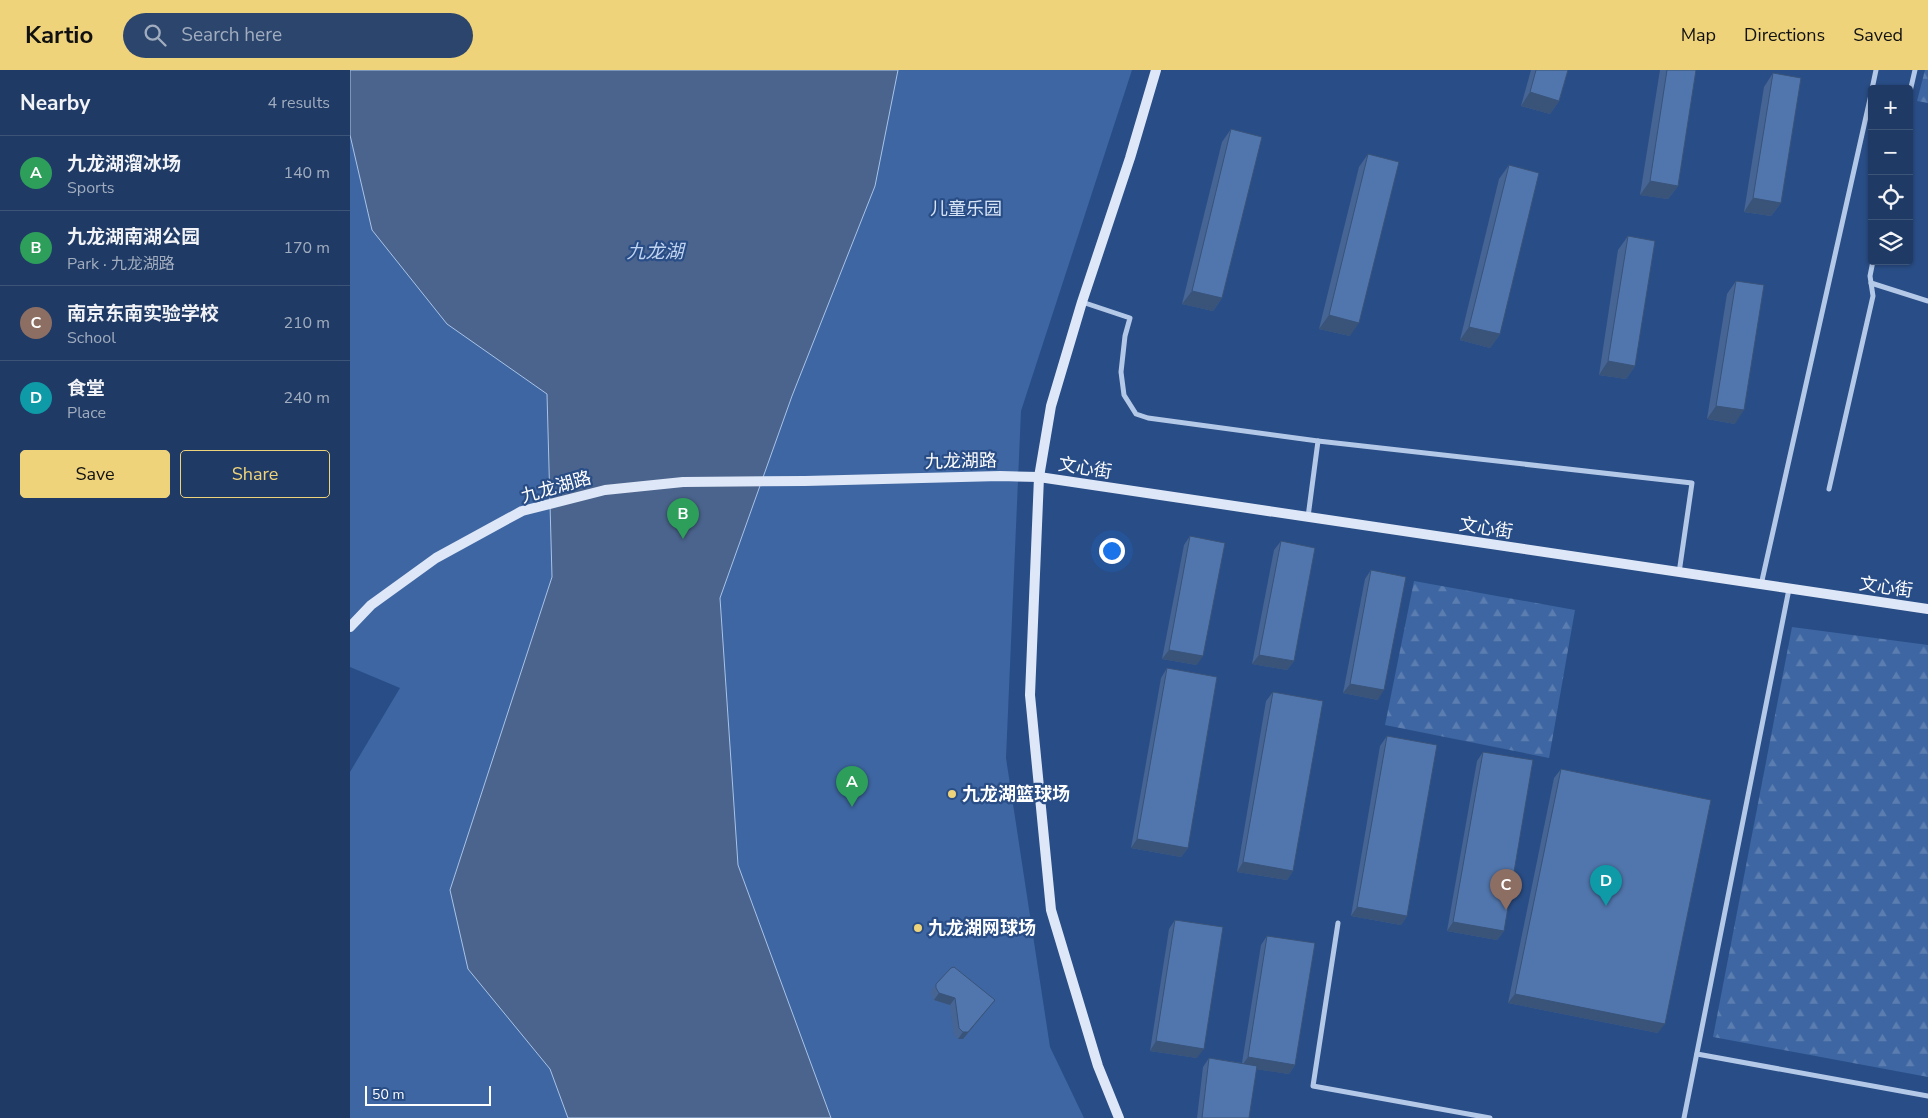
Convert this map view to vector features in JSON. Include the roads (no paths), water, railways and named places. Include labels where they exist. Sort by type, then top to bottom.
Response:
[{"type":"street","points":[[1119,1118],[1098,1066],[1051,910],[1030,695],[1039,477],[1051,406],[1156,70]]},
{"type":"street","points":[[1873,85],[1876,70]]},
{"type":"street","points":[[1912,85],[1915,70]]},
{"type":"street","points":[[1760,586],[1868,107]]},
{"type":"street","points":[[1828,489],[1874,296],[1870,276],[1872,265]]},
{"type":"street","points":[[1871,283],[1928,301]]},
{"type":"street","points":[[1082,302],[1130,318],[1125,336],[1121,372],[1124,395],[1136,414],[1148,418],[1318,441],[1692,483],[1679,573]]},
{"type":"street","points":[[1308,518],[1318,441]]},
{"type":"street","name":"九龙湖路","points":[[350,627],[371,605],[436,558],[522,511],[605,490],[683,482],[823,481],[1000,476],[1039,477]]},
{"type":"street","name":"文心街","points":[[1039,477],[1760,586],[1928,609]]},
{"type":"street","points":[[1684,1118],[1789,590]]},
{"type":"street","points":[[1338,924],[1313,1086],[1490,1118]]},
{"type":"street","points":[[1697,1054],[1928,1096]]},
{"type":"water","name":"九龙湖","points":[[350,70],[898,70],[875,186],[792,396],[720,598],[738,865],[831,1118],[568,1118],[550,1069],[468,969],[450,890],[552,577],[547,394],[447,324],[372,230],[350,135]]},
{"type":"place","name":"九龙湖南湖公园","points":[[683,539]]},
{"type":"place","name":"九龙湖篮球场","points":[[952,794]]},
{"type":"place","name":"九龙湖溜冰场","points":[[852,807]]},
{"type":"place","name":"食堂","points":[[1606,906]]},
{"type":"place","name":"南京东南实验学校","points":[[1506,910]]},
{"type":"place","name":"九龙湖网球场","points":[[918,928]]},
{"type":"park label","name":"儿童乐园","points":[[966,209]]}]
